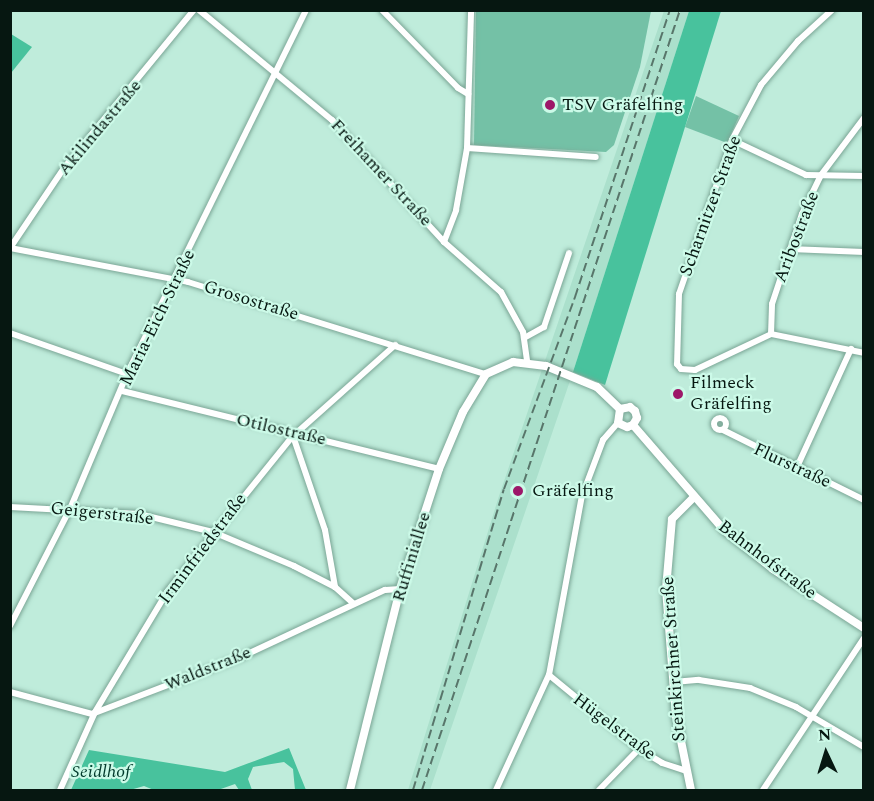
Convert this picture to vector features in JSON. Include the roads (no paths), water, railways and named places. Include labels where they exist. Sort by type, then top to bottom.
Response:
[{"type":"street","name":"Freihamer Straße","points":[[197,10],[332,120],[444,242],[501,292],[524,338],[527,361]]},
{"type":"street","name":"Akilindastraße","points":[[11,248],[64,168],[197,10]]},
{"type":"street","name":"Maria-Eich-Straße","points":[[10,626],[70,509],[122,391],[127,374],[176,281],[306,10]]},
{"type":"street","points":[[382,10],[458,88],[468,94]]},
{"type":"street","points":[[444,242],[456,210],[467,148],[471,10]]},
{"type":"street","name":"Scharnitzer Straße","points":[[771,334],[695,370],[681,369],[677,363],[679,294],[732,140],[761,85],[798,41],[832,10]]},
{"type":"street","name":"Aribostraße","points":[[771,334],[772,303],[790,249],[821,175],[864,118]]},
{"type":"street","points":[[732,140],[788,170],[821,175],[864,176]]},
{"type":"street","points":[[467,148],[596,157]]},
{"type":"street","name":"Grosostraße","points":[[11,248],[176,281],[486,374]]},
{"type":"street","points":[[790,249],[864,252]]},
{"type":"street","points":[[524,338],[544,327],[569,253]]},
{"type":"street","points":[[10,333],[127,374]]},
{"type":"street","points":[[771,334],[864,353]]},
{"type":"street","name":"Irminfriedstraße","points":[[60,790],[95,712],[167,592],[213,532],[293,436],[394,345]]},
{"type":"street","points":[[796,467],[851,349]]},
{"type":"street","points":[[486,374],[501,365],[527,361]]},
{"type":"street","name":"Bahnhofstraße","points":[[527,361],[593,385],[620,409],[630,407],[638,418],[633,425],[693,498],[755,555],[864,628]]},
{"type":"street","name":"Ruffiniallee","points":[[350,790],[400,589],[440,469],[463,412],[486,374]]},
{"type":"street","name":"Otilostraße","points":[[122,391],[293,436],[306,435],[440,469]]},
{"type":"street","points":[[496,790],[549,675],[582,496],[603,440],[618,423],[620,409]]},
{"type":"street","points":[[618,423],[624,427],[633,425]]},
{"type":"street","name":"Flurstraße","points":[[723,430],[864,500]]},
{"type":"street","points":[[293,436],[325,530],[335,587]]},
{"type":"street","name":"Steinkirchner Straße","points":[[691,790],[684,770],[666,589],[672,519],[693,498]]},
{"type":"street","name":"Geigerstraße","points":[[10,507],[139,514],[213,532],[335,587],[354,603]]},
{"type":"street","name":"Waldstraße","points":[[10,692],[64,709],[95,712],[241,657],[385,590],[400,589]]},
{"type":"street","points":[[763,790],[815,717],[864,638]]},
{"type":"street","name":"Hügelstraße","points":[[549,675],[639,749],[662,763],[684,770]]},
{"type":"street","points":[[674,682],[699,680],[750,688],[815,717],[864,747]]},
{"type":"street","points":[[599,790],[639,749]]},
{"type":"railway","points":[[413,790],[504,489],[575,297],[670,10]]},
{"type":"railway","points":[[422,790],[680,10]]},
{"type":"place","name":"TSV Gräfelfing","points":[[550,105]]},
{"type":"place","name":"Filmeck Gräfelfing","points":[[678,394]]},
{"type":"place","name":"Gräfelfing","points":[[518,491]]},
{"type":"park label","name":"Seidlhof","points":[[101,772]]}]
